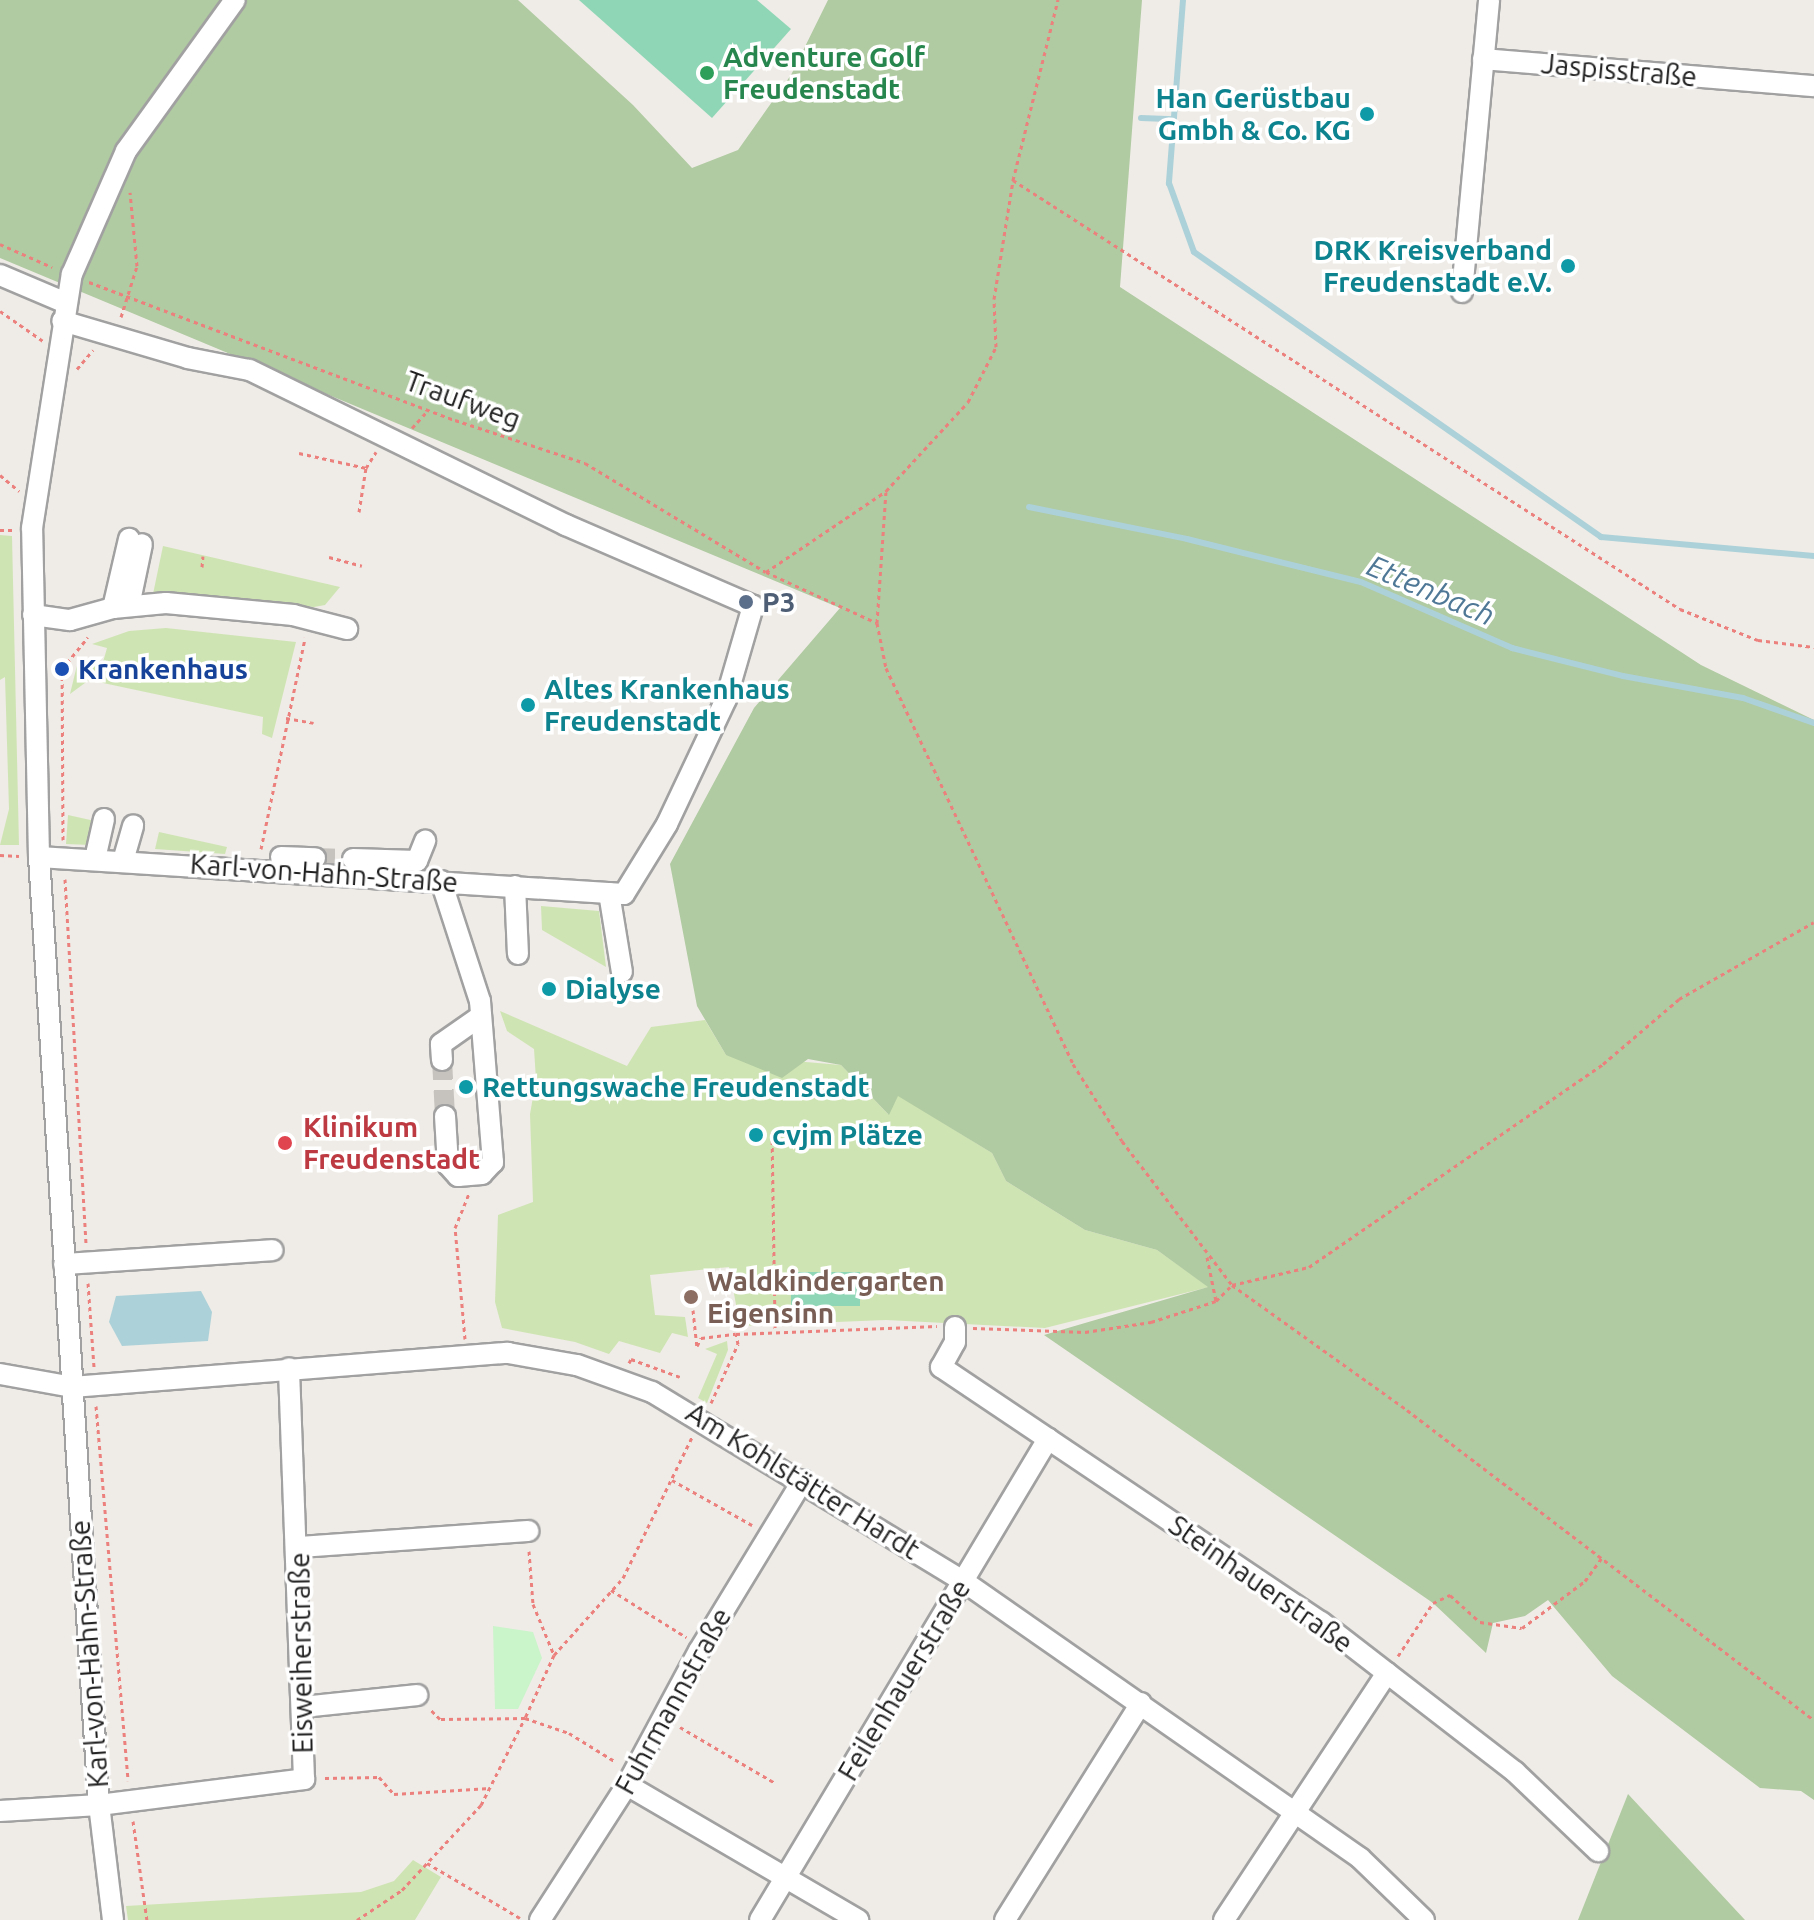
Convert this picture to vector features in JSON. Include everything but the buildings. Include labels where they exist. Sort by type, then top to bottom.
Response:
[{"type":"street","name":"Karl-von-Hahn-Straße","points":[[113,1920],[99,1805],[39,857],[32,528],[51,382],[72,274],[126,151],[235,0]]},
{"type":"street","points":[[1462,292],[1489,0]]},
{"type":"street","name":"Jaspisstraße","points":[[1483,59],[1814,86]]},
{"type":"street","points":[[0,275],[108,333],[188,358],[249,370],[384,439],[566,525],[753,606],[726,699],[638,873],[624,894],[609,893],[622,972]]},
{"type":"street","points":[[121,607],[135,541]]},
{"type":"street","points":[[33,615],[70,620],[121,607],[166,603],[293,615],[347,629]]},
{"type":"street","points":[[95,859],[104,819]]},
{"type":"street","points":[[123,861],[133,825]]},
{"type":"street","points":[[353,859],[417,861],[425,841]]},
{"type":"street","name":"Karl-von-Hahn-Straße","points":[[39,857],[259,862],[441,881],[609,893]]},
{"type":"street","points":[[259,862],[315,858]]},
{"type":"street","points":[[441,881],[481,1016],[493,1162],[482,1174],[458,1176],[448,1165],[445,1116]]},
{"type":"street","points":[[515,886],[518,954]]},
{"type":"street","points":[[442,1060],[441,1044],[481,1016]]},
{"type":"street","points":[[64,1264],[273,1250]]},
{"type":"street","name":"Steinhauerstraße","points":[[955,1327],[955,1342],[941,1367],[1321,1622],[1515,1772],[1598,1851]]},
{"type":"street","name":"Am Kohlstätter Hardt","points":[[72,1387],[508,1353],[577,1365],[652,1392],[702,1418],[963,1581],[1360,1858],[1424,1920]]},
{"type":"street","name":"Eisweiherstraße","points":[[0,1811],[99,1805],[304,1779],[299,1547],[289,1368]]},
{"type":"street","points":[[0,1374],[72,1387]]},
{"type":"street","name":"Feilenhauerstraße","points":[[760,1920],[1048,1439]]},
{"type":"street","name":"Fuhrmannstraße","points":[[540,1920],[630,1778],[701,1647],[803,1480]]},
{"type":"street","points":[[299,1547],[528,1531]]},
{"type":"street","points":[[1224,1920],[1387,1673]]},
{"type":"street","points":[[303,1707],[417,1695]]},
{"type":"street","points":[[1005,1920],[1141,1703]]},
{"type":"street","points":[[630,1778],[858,1920]]},
{"type":"path","points":[[766,572],[886,491],[968,402],[996,347],[994,299],[1013,180],[1058,0]]},
{"type":"path","points":[[1013,180],[1680,609],[1758,640],[1814,647]]},
{"type":"path","points":[[51,382],[65,383],[108,333],[130,301],[137,266],[130,187]]},
{"type":"path","name":"Traufweg","points":[[0,244],[130,301],[585,463],[766,572],[877,623]]},
{"type":"path","points":[[0,311],[58,345]]},
{"type":"path","points":[[359,512],[366,468],[384,439]]},
{"type":"path","points":[[299,453],[366,468]]},
{"type":"path","points":[[886,491],[877,623],[886,668],[1073,1064],[1122,1141],[1207,1254],[1232,1285],[1603,1556],[1814,1720]]},
{"type":"path","points":[[202,567],[203,556]]},
{"type":"path","points":[[329,557],[362,566]]},
{"type":"path","points":[[103,633],[87,637],[62,669],[63,858],[95,1385],[130,1801],[147,1920]]},
{"type":"path","points":[[292,636],[318,642]]},
{"type":"path","points":[[259,862],[286,718],[305,638]]},
{"type":"path","points":[[286,718],[314,723]]},
{"type":"path","points":[[693,1310],[697,1346],[701,1338],[879,1325],[1085,1332],[1151,1322],[1216,1301],[1232,1285],[1319,1261],[1603,1064],[1679,999],[1814,922]]},
{"type":"path","points":[[772,1132],[775,1331]]},
{"type":"path","points":[[466,1356],[455,1228],[464,1201],[482,1174]]},
{"type":"path","points":[[1207,1254],[1216,1301]]},
{"type":"path","points":[[357,1920],[402,1890],[481,1805],[554,1655],[623,1578],[738,1344],[736,1334]]},
{"type":"path","points":[[672,1480],[769,1535]]},
{"type":"path","points":[[528,1531],[533,1604],[541,1635],[554,1655]]},
{"type":"path","points":[[1387,1673],[1433,1603],[1450,1595],[1480,1622],[1522,1628],[1585,1581],[1603,1556]]},
{"type":"path","points":[[611,1590],[701,1647]]},
{"type":"path","points":[[417,1695],[440,1719],[525,1718],[569,1733],[630,1778]]},
{"type":"path","points":[[663,1716],[775,1783]]},
{"type":"path","points":[[304,1779],[379,1777],[394,1794],[490,1788]]},
{"type":"path","points":[[427,1863],[523,1920]]},
{"type":"green space","points":[[0,0],[518,0],[633,105],[692,168],[738,150],[791,75],[828,0],[1142,0],[1120,287],[1701,665],[1814,720],[1814,1800],[1801,1791],[1760,1788],[1612,1676],[1548,1600],[1525,1616],[1493,1623],[1486,1653],[1433,1603],[1044,1335],[1208,1287],[1157,1250],[1085,1230],[1006,1181],[992,1153],[898,1096],[889,1115],[841,1065],[808,1059],[782,1078],[726,1055],[697,1006],[670,864],[754,708],[840,608],[0,258]]},
{"type":"green space","name":"Adventure Golf Freudenstadt","points":[[579,0],[757,0],[791,29],[712,118]]},
{"type":"green space","points":[[0,535],[12,536],[19,845],[0,845],[9,809],[5,677],[0,680]]},
{"type":"green space","points":[[163,546],[340,587],[325,605],[314,607],[153,594]]},
{"type":"green space","points":[[166,628],[296,642],[272,738],[262,734],[263,717],[89,680],[70,694],[79,657],[103,662],[107,648],[92,644],[129,631]]},
{"type":"green space","points":[[68,815],[95,821],[90,845],[66,844]]},
{"type":"green space","points":[[159,832],[227,847],[225,854],[155,849]]},
{"type":"green space","points":[[541,906],[599,911],[606,967],[542,930]]},
{"type":"green space","points":[[500,1011],[627,1066],[651,1027],[705,1020],[726,1055],[841,1065],[888,1114],[898,1095],[992,1153],[1006,1181],[1085,1230],[1157,1250],[1209,1287],[1045,1328],[886,1320],[740,1326],[729,1267],[650,1275],[655,1315],[685,1317],[688,1337],[672,1333],[660,1353],[619,1341],[609,1354],[575,1342],[502,1328],[495,1302],[498,1215],[533,1202],[530,1114],[536,1080],[534,1049],[507,1031]]},
{"type":"green space","points":[[791,1272],[860,1272],[860,1306],[791,1306]]},
{"type":"green space","points":[[727,1341],[728,1350],[707,1403],[698,1398],[717,1354],[705,1349]]},
{"type":"green space","points":[[493,1626],[533,1632],[542,1658],[518,1709],[495,1709]]},
{"type":"green space","points":[[1628,1794],[1745,1920],[1578,1920]]},
{"type":"green space","points":[[413,1860],[441,1877],[415,1920],[128,1920],[126,1906],[361,1892],[394,1881]]},
{"type":"water","points":[[201,1291],[212,1312],[208,1341],[122,1346],[109,1322],[116,1296]]},
{"type":"waterway","points":[[1183,0],[1169,183],[1194,252],[1601,537],[1814,556]]},
{"type":"waterway","points":[[1141,118],[1174,119]]},
{"type":"waterway","name":"Ettenbach","points":[[1029,507],[1187,539],[1361,582],[1512,648],[1623,676],[1743,698],[1814,723]]},
{"type":"tunnel","points":[[315,858],[353,859]]},
{"type":"tunnel","points":[[442,1060],[445,1116]]},
{"type":"place","name":"Adventure Golf Freudenstadt","points":[[707,73]]},
{"type":"place","name":"Han Gerüstbau Gmbh & Co. KG","points":[[1367,114]]},
{"type":"place","name":"DRK Kreisverband Freudenstadt e.V.","points":[[1568,266]]},
{"type":"place","name":"P3","points":[[746,602]]},
{"type":"place","name":"Krankenhaus","points":[[62,669]]},
{"type":"place","name":"Altes Krankenhaus Freudenstadt","points":[[528,705]]},
{"type":"place","name":"Dialyse","points":[[549,989]]},
{"type":"place","name":"Rettungswache Freudenstadt","points":[[466,1087]]},
{"type":"place","name":"cvjm Plätze","points":[[756,1135]]},
{"type":"place","name":"Klinikum Freudenstadt","points":[[285,1143]]},
{"type":"place","name":"Waldkindergarten Eigensinn","points":[[691,1297]]}]
